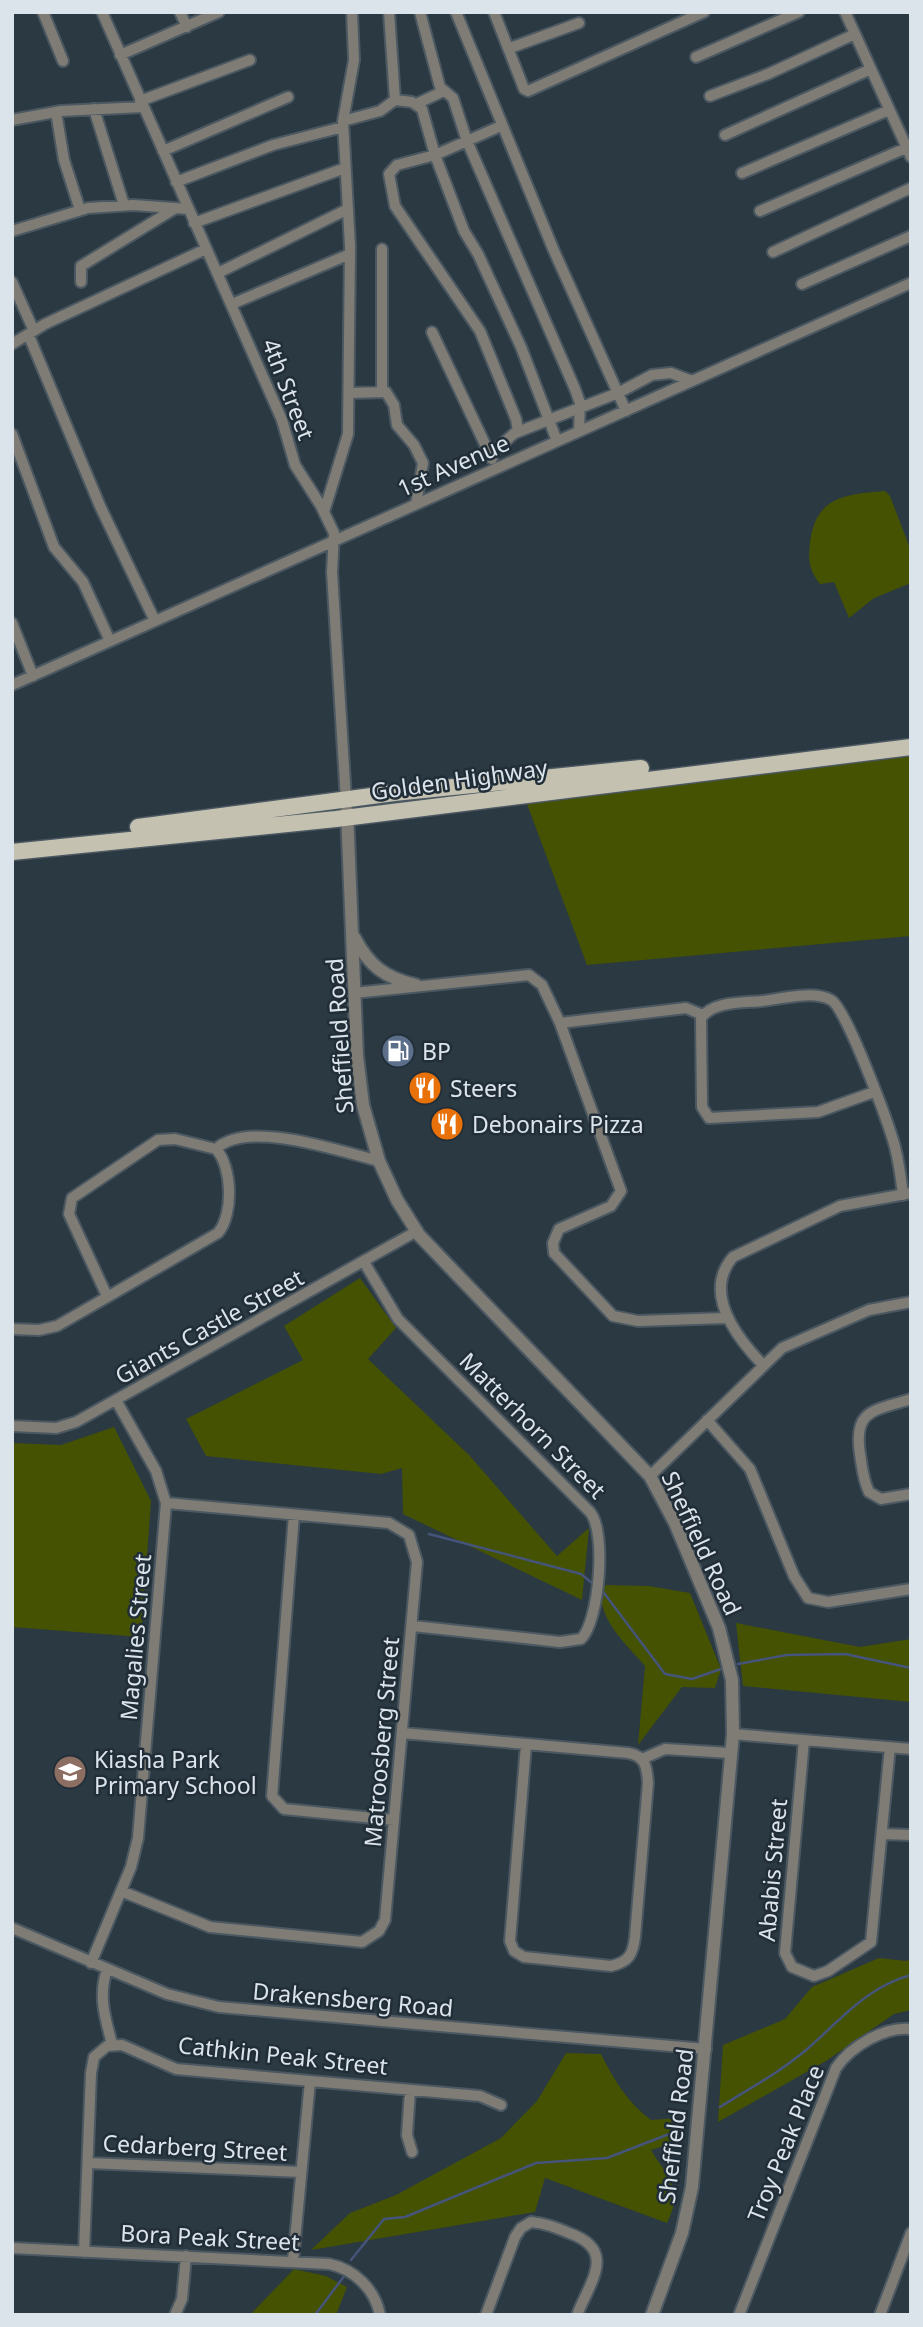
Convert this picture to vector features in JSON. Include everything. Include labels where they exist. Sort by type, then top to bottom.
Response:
[{"type":"main road","name":"Golden Highway","points":[[12,841],[911,736]]},
{"type":"main road","name":"Golden Highway","points":[[12,852],[348,817],[911,747]]},
{"type":"street","points":[[43,12],[63,61]]},
{"type":"street","name":"4th Street","points":[[102,12],[282,420],[295,465],[324,512],[335,542],[332,572],[346,800]]},
{"type":"street","points":[[180,12],[187,27]]},
{"type":"street","points":[[120,55],[146,41],[164,38],[219,12]]},
{"type":"street","points":[[324,512],[348,434],[350,254],[343,124],[354,60],[352,12]]},
{"type":"street","points":[[388,12],[395,100]]},
{"type":"street","points":[[420,12],[440,87],[453,98],[467,141],[564,359],[579,399],[579,431]]},
{"type":"street","points":[[456,12],[500,126],[626,411]]},
{"type":"street","points":[[494,12],[524,89],[530,91],[704,12]]},
{"type":"street","points":[[696,57],[799,12]]},
{"type":"street","points":[[760,211],[909,152],[845,12]]},
{"type":"street","points":[[510,48],[579,23]]},
{"type":"street","points":[[710,96],[768,74],[855,34]]},
{"type":"street","points":[[12,120],[55,112],[142,104],[250,60]]},
{"type":"street","points":[[724,135],[871,69]]},
{"type":"street","points":[[416,104],[444,91]]},
{"type":"street","points":[[163,151],[288,97]]},
{"type":"street","points":[[176,182],[274,145],[380,111],[395,100],[416,104],[422,109],[435,155],[464,232],[492,283],[557,441]]},
{"type":"street","points":[[94,109],[124,205]]},
{"type":"street","points":[[742,173],[889,110]]},
{"type":"street","points":[[55,112],[64,160],[80,210]]},
{"type":"street","points":[[500,126],[435,155],[391,170],[394,206],[480,331],[516,419],[518,427],[515,433]]},
{"type":"street","points":[[194,223],[345,168]]},
{"type":"street","points":[[773,252],[911,188]]},
{"type":"street","points":[[12,231],[80,210],[124,205],[188,209]]},
{"type":"street","points":[[81,282],[81,266],[174,209]]},
{"type":"street","points":[[218,273],[348,209]]},
{"type":"street","points":[[802,284],[911,236]]},
{"type":"street","points":[[12,344],[206,249]]},
{"type":"street","points":[[382,249],[382,392]]},
{"type":"street","points":[[232,304],[350,254]]},
{"type":"street","points":[[12,282],[100,506],[155,621]]},
{"type":"street","name":"1st Avenue","points":[[12,685],[911,283]]},
{"type":"street","points":[[432,332],[497,468]]},
{"type":"street","points":[[490,455],[502,441],[515,433],[618,393],[637,382],[662,373],[671,373],[692,381]]},
{"type":"street","points":[[349,393],[382,392],[392,400],[394,420],[414,445],[423,463],[416,504]]},
{"type":"street","points":[[12,434],[54,547],[83,582],[110,641]]},
{"type":"street","points":[[12,623],[33,676]]},
{"type":"street","name":"Sheffield Road","points":[[346,800],[354,993],[363,1105],[379,1161],[397,1200],[417,1231],[649,1476],[675,1523],[719,1628],[732,1681],[733,1734],[706,2049],[690,2198],[682,2233],[652,2315]]},
{"type":"street","points":[[353,934],[373,967],[391,978],[416,985]]},
{"type":"street","points":[[354,993],[529,975],[542,985],[560,1023],[621,1191],[611,1206],[559,1229],[553,1243],[554,1253],[613,1316],[638,1321],[726,1318]]},
{"type":"street","points":[[703,1014],[715,1007],[737,1003],[817,996],[831,1000],[841,1009],[874,1092],[894,1145],[907,1194],[840,1206],[737,1253],[725,1271],[723,1293],[726,1318],[735,1334],[763,1365]]},
{"type":"street","points":[[560,1023],[687,1008],[703,1014]]},
{"type":"street","points":[[703,1014],[702,1107],[709,1118],[818,1112],[874,1092]]},
{"type":"street","points":[[216,1149],[226,1139],[252,1135],[379,1161]]},
{"type":"street","points":[[12,1329],[39,1330],[57,1326],[209,1239],[223,1227],[228,1209],[225,1163],[216,1149],[175,1139],[158,1140],[72,1198],[69,1214],[107,1296]]},
{"type":"street","name":"Giants Castle Street","points":[[12,1426],[56,1428],[76,1422],[117,1402],[417,1231]]},
{"type":"street","name":"Matterhorn Street","points":[[365,1262],[398,1319],[590,1512],[600,1531],[592,1625],[581,1639],[560,1642],[412,1626]]},
{"type":"street","points":[[649,1476],[782,1348],[869,1310],[911,1302]]},
{"type":"street","points":[[911,1399],[869,1414],[860,1424],[857,1434],[869,1492],[881,1499],[911,1494]]},
{"type":"street","name":"Magalies Street","points":[[91,1963],[121,1891],[138,1838],[166,1503],[156,1471],[117,1402]]},
{"type":"street","points":[[707,1420],[750,1469],[794,1576],[808,1598],[828,1602],[911,1589]]},
{"type":"street","name":"Matroosberg Street","points":[[121,1891],[211,1927],[362,1942],[379,1931],[385,1920],[417,1562],[409,1535],[389,1523],[166,1503]]},
{"type":"street","points":[[294,1515],[272,1796],[284,1809],[394,1820]]},
{"type":"street","points":[[402,1733],[628,1753],[642,1759],[647,1768],[648,1783],[635,1937],[629,1958],[611,1966],[524,1957],[514,1951],[510,1941],[526,1745]]},
{"type":"street","points":[[733,1734],[911,1749]]},
{"type":"street","name":"Ababis Street","points":[[804,1740],[785,1952],[792,1967],[814,1976],[828,1971],[870,1942],[890,1746]]},
{"type":"street","points":[[642,1759],[665,1749],[730,1753]]},
{"type":"street","points":[[883,1834],[911,1835]]},
{"type":"street","name":"Drakensberg Road","points":[[12,1928],[167,1994],[241,2010],[706,2049]]},
{"type":"street","points":[[83,2252],[93,2060],[101,2050],[112,2044],[101,2000],[101,1986],[107,1969]]},
{"type":"street","name":"Troy Peak Place","points":[[739,2315],[836,2068],[841,2061],[875,2036],[890,2029],[911,2029]]},
{"type":"street","name":"Cathkin Peak Street","points":[[112,2044],[122,2045],[176,2069],[480,2095],[501,2105]]},
{"type":"street","points":[[293,2261],[310,2081]]},
{"type":"street","points":[[410,2090],[407,2135],[412,2152]]},
{"type":"street","name":"Cedarberg Street","points":[[88,2163],[301,2172]]},
{"type":"street","points":[[486,2315],[515,2237],[521,2228],[531,2222],[583,2238],[595,2248],[598,2261],[578,2315]]},
{"type":"street","points":[[880,2315],[911,2233]]},
{"type":"street","name":"Bora Peak Street","points":[[12,2248],[329,2264],[352,2272],[371,2292],[380,2315]]},
{"type":"street","points":[[174,2315],[182,2299],[186,2256]]},
{"type":"green space","points":[[885,491],[890,496],[911,551],[911,583],[874,598],[849,618],[834,582],[820,584],[811,570],[809,555],[813,528],[825,507],[834,501],[857,494]]},
{"type":"green space","points":[[911,754],[911,936],[587,965],[527,804]]},
{"type":"green space","points":[[360,1278],[396,1328],[368,1359],[469,1455],[557,1556],[589,1528],[582,1600],[403,1514],[402,1468],[381,1474],[206,1456],[186,1419],[303,1360],[284,1326]]},
{"type":"green space","points":[[114,1427],[151,1501],[141,1637],[12,1627],[12,1443],[61,1445]]},
{"type":"green space","points":[[606,1585],[649,1586],[690,1593],[721,1669],[715,1688],[682,1687],[638,1745],[645,1666],[615,1631],[604,1611],[601,1589]]},
{"type":"green space","points":[[736,1623],[860,1647],[911,1639],[911,1702],[743,1686]]},
{"type":"green space","points":[[879,1958],[906,1961],[911,1959],[911,2010],[894,2014],[826,2061],[718,2122],[723,2045],[785,2019],[812,1987]]},
{"type":"green space","points":[[566,2053],[601,2054],[622,2090],[642,2113],[651,2120],[679,2118],[680,2132],[676,2142],[651,2150],[674,2192],[672,2211],[667,2223],[545,2178],[535,2212],[311,2250],[350,2213],[396,2195],[501,2138],[537,2101]]},
{"type":"green space","points":[[294,2269],[326,2276],[347,2287],[336,2315],[250,2315]]},
{"type":"waterway","points":[[429,1534],[581,1574],[592,1583]]},
{"type":"waterway","points":[[601,1589],[665,1674],[692,1679],[721,1669]]},
{"type":"waterway","points":[[738,1664],[787,1655],[845,1654],[911,1668]]},
{"type":"waterway","points":[[720,2107],[796,2058],[867,1996],[895,1980],[911,1975]]},
{"type":"waterway","points":[[351,2260],[384,2219],[405,2217],[536,2163],[607,2158],[677,2131]]},
{"type":"waterway","points":[[315,2315],[345,2275]]},
{"type":"place","name":"BP","points":[[398,1051]]},
{"type":"place","name":"Steers","points":[[425,1088]]},
{"type":"place","name":"Debonairs Pizza","points":[[447,1124]]},
{"type":"place","name":"Kiasha Park Primary School","points":[[70,1772]]}]
